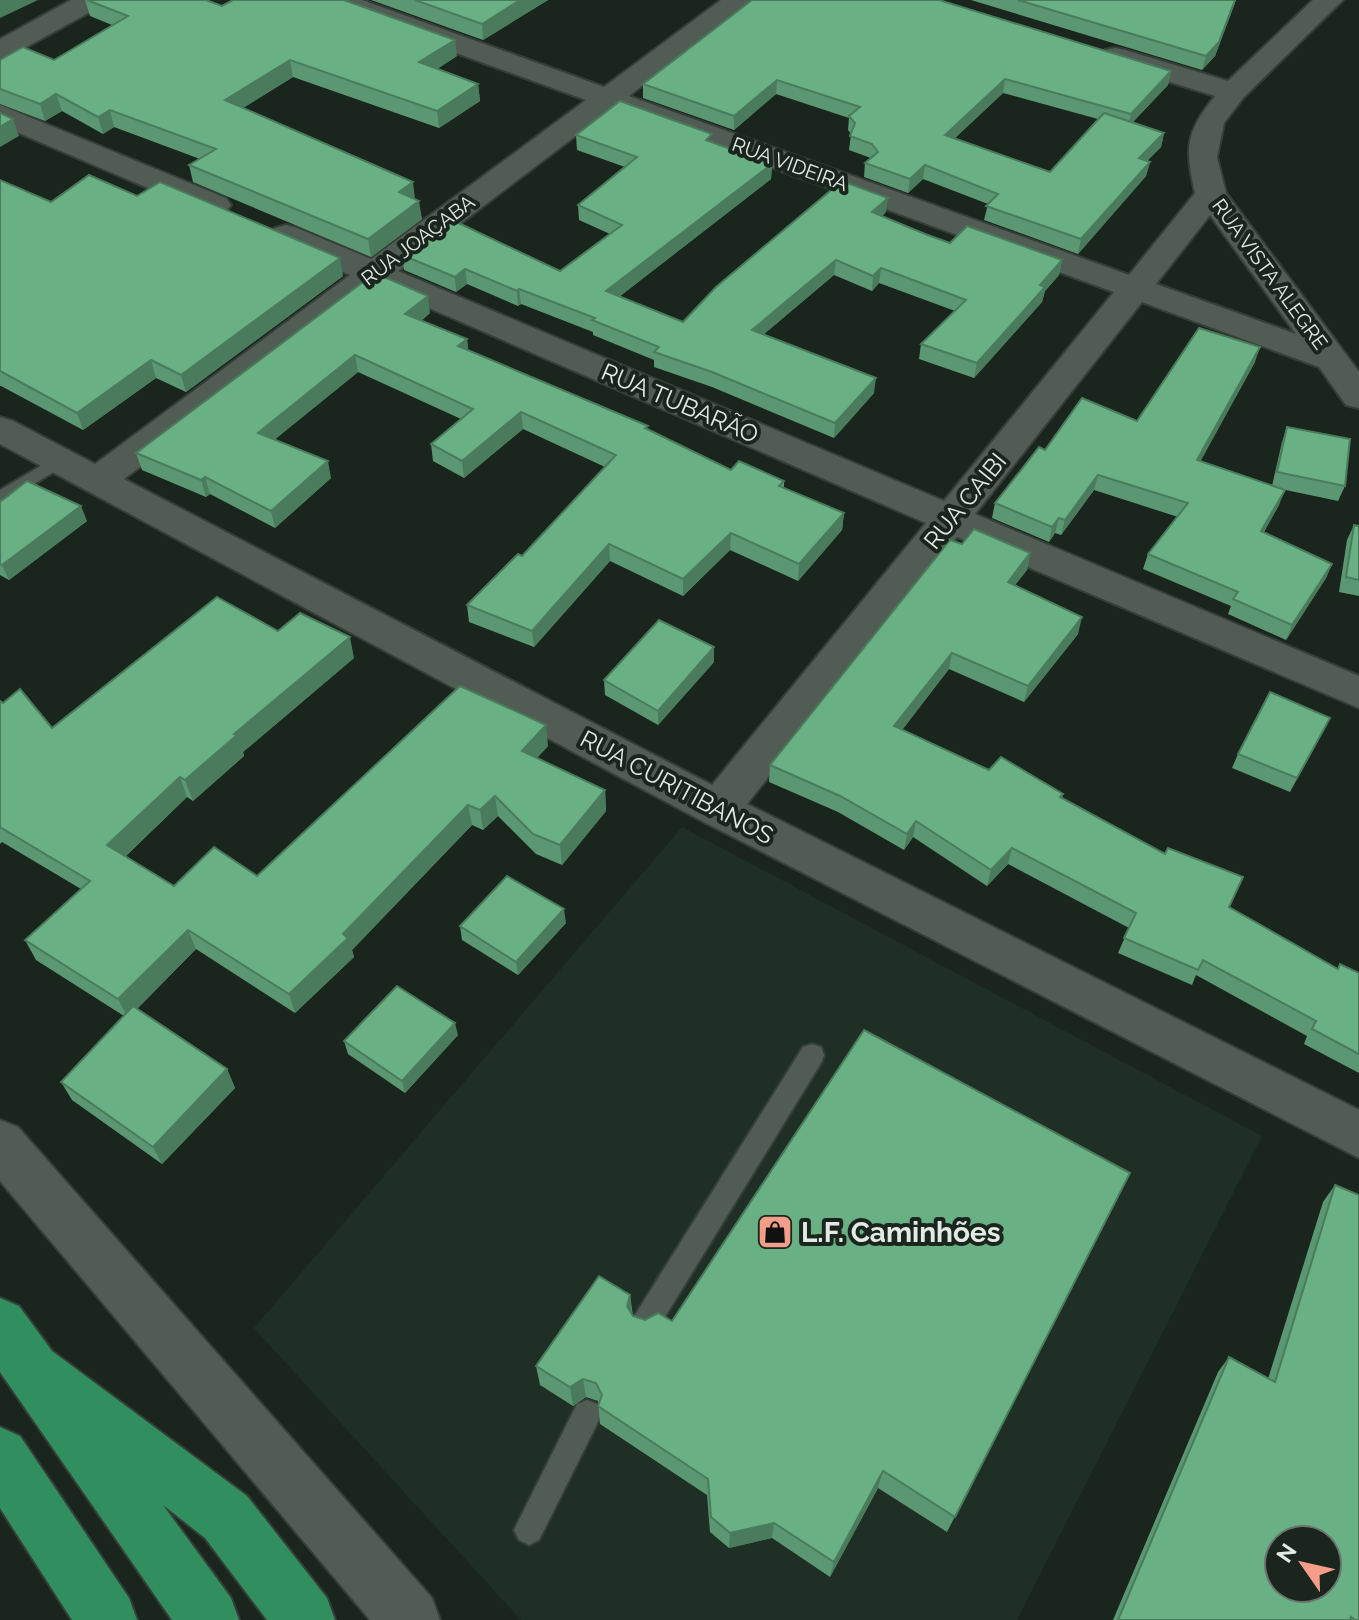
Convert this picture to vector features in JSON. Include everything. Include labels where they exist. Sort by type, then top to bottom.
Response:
[{"type":"highway","points":[[0,1325],[209,1620]]},
{"type":"highway","points":[[36,1372],[226,1517],[305,1620]]},
{"type":"highway","points":[[0,1456],[107,1620]]},
{"type":"street","points":[[0,50],[91,0]]},
{"type":"street","name":"RUA VIDEIRA","points":[[336,0],[1334,360]]},
{"type":"street","name":"RUA JOAÇABA","points":[[97,481],[738,0]]},
{"type":"street","name":"RUA VISTA ALEGRE","points":[[1329,0],[1233,92],[1209,122],[1202,157],[1211,194],[1359,397]]},
{"type":"street","points":[[1083,46],[1233,92]]},
{"type":"street","name":"RUA TUBARÃO","points":[[0,114],[1359,693]]},
{"type":"street","name":"RUA CAIBI","points":[[718,809],[1211,194]]},
{"type":"street","name":"RUA CURITIBANOS","points":[[0,429],[718,809],[1359,1135]]},
{"type":"street","points":[[0,1143],[410,1620]]},
{"type":"lane","points":[[0,499],[59,461]]},
{"type":"lane","points":[[645,1324],[812,1055]]},
{"type":"lane","points":[[529,1530],[587,1414]]},
{"type":"shaded area","name":"L.F. Caminhões","points":[[682,827],[1262,1136],[1017,1620],[521,1620],[254,1328]]},
{"type":"building","points":[[87,0],[206,0],[222,6],[233,0],[344,0],[455,40],[419,62],[478,84],[437,111],[290,60],[225,100],[413,182],[399,192],[419,201],[368,239],[189,165],[216,149],[110,110],[98,117],[56,94],[40,104],[0,89],[0,60],[23,47],[54,60],[128,16]]},
{"type":"building","points":[[415,0],[520,0],[482,24]]},
{"type":"building","points":[[752,0],[939,0],[1171,71],[1131,114],[1005,79],[945,135],[1050,172],[1104,113],[1164,133],[1139,158],[1150,162],[1081,239],[986,206],[998,194],[925,165],[910,179],[865,163],[878,152],[872,144],[850,136],[855,123],[849,116],[860,107],[777,80],[734,116],[643,84]]},
{"type":"building","points":[[1018,0],[1235,0],[1219,42],[1206,56]]},
{"type":"building","points":[[620,101],[712,134],[706,140],[772,164],[606,291],[683,322],[716,287],[842,181],[888,198],[872,212],[950,243],[967,226],[1062,260],[1040,285],[1045,287],[977,363],[921,344],[966,300],[881,268],[873,276],[836,260],[752,330],[876,378],[835,423],[712,372],[654,352],[659,347],[592,320],[595,318],[465,269],[455,277],[402,255],[450,219],[560,271],[622,225],[578,205],[637,157],[576,135]]},
{"type":"building","points":[[0,113],[13,119],[0,127]]},
{"type":"building","points":[[89,175],[137,196],[160,182],[340,258],[181,375],[151,360],[77,413],[0,371],[0,180],[51,202]]},
{"type":"building","points":[[375,273],[428,296],[405,314],[467,339],[458,346],[648,426],[645,428],[731,470],[739,461],[784,481],[779,486],[844,513],[799,564],[731,533],[683,579],[609,544],[532,631],[467,605],[518,554],[522,556],[616,455],[521,412],[462,461],[431,444],[473,409],[355,355],[258,433],[328,461],[271,511],[205,477],[201,480],[136,453]]},
{"type":"building","points":[[1199,328],[1260,347],[1197,460],[1285,490],[1261,531],[1332,564],[1292,625],[1233,599],[1238,592],[1148,554],[1188,503],[1098,475],[1065,520],[1059,518],[1052,527],[995,503],[1039,447],[1045,450],[1082,398],[1137,421]]},
{"type":"building","points":[[1287,427],[1350,439],[1345,486],[1277,472]]},
{"type":"building","points":[[27,481],[81,506],[2,565],[0,502]]},
{"type":"building","points":[[1354,525],[1359,526],[1359,580],[1346,577]]},
{"type":"building","points":[[974,529],[1030,553],[1008,582],[1082,617],[1028,686],[952,653],[894,726],[989,770],[1001,757],[1063,794],[1060,797],[1165,854],[1168,848],[1243,877],[1229,907],[1338,969],[1340,964],[1359,973],[1359,1054],[1312,1029],[1316,1021],[1203,960],[1198,970],[1124,938],[1136,913],[1012,848],[991,870],[916,821],[907,834],[840,796],[770,765],[950,540],[962,544]]},
{"type":"building","points":[[217,597],[278,631],[300,613],[350,637],[234,734],[237,735],[185,780],[180,777],[107,845],[174,886],[214,847],[257,876],[460,686],[546,725],[522,751],[605,790],[560,845],[533,834],[495,796],[480,810],[468,805],[343,934],[348,938],[289,994],[188,930],[118,999],[25,940],[90,881],[0,827],[0,701],[3,703],[20,689],[52,728]]},
{"type":"building","points":[[659,620],[714,647],[658,711],[604,680]]},
{"type":"building","points":[[1270,692],[1330,718],[1297,778],[1238,754]]},
{"type":"building","points":[[507,876],[564,909],[516,962],[460,926]]},
{"type":"building","points":[[397,986],[455,1023],[402,1081],[344,1041]]},
{"type":"building","points":[[133,1006],[227,1069],[153,1147],[61,1082]]},
{"type":"building","points":[[864,1030],[1130,1173],[955,1517],[883,1471],[834,1562],[774,1523],[730,1533],[711,1517],[708,1479],[598,1406],[602,1395],[596,1383],[583,1379],[570,1387],[536,1366],[599,1276],[630,1295],[627,1306],[633,1316],[645,1320],[658,1313],[672,1321]]},
{"type":"building","points":[[1335,1185],[1359,1195],[1359,1620],[1351,1617],[1350,1620],[1118,1620],[1229,1357],[1275,1382]]},
{"type":"place","name":"L.F. Caminhões","points":[[775,1232]]}]
